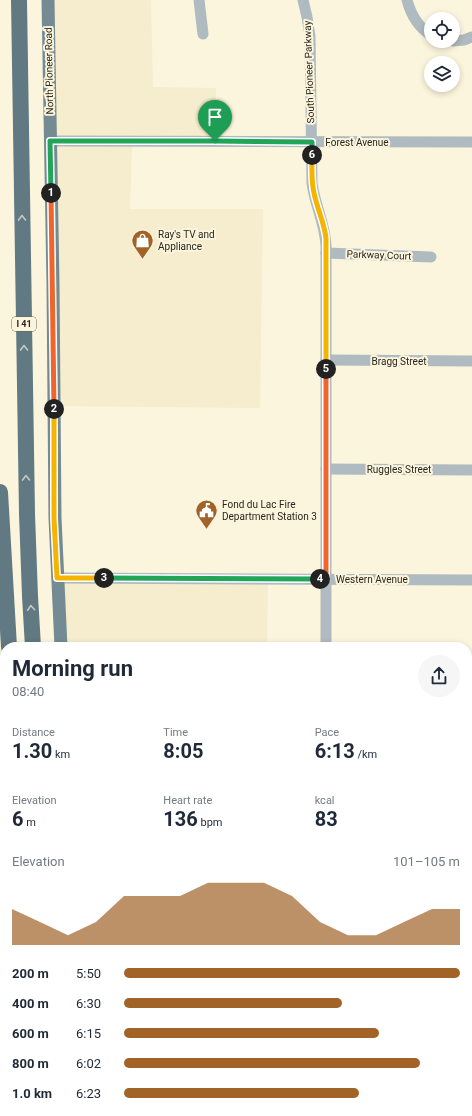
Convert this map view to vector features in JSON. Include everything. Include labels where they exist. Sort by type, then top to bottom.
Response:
[{"type":"highway","name":"I 41","points":[[19,0],[27,514],[33,642]]},
{"type":"highway","points":[[0,492],[9,642]]},
{"type":"main road","name":"North Pioneer Road","points":[[48,0],[54,518],[61,642]]},
{"type":"street","points":[[199,0],[203,34]]},
{"type":"street","name":"South Pioneer Parkway","points":[[303,0],[310,36],[313,186],[316,203],[324,226],[326,238],[326,642]]},
{"type":"street","points":[[407,0],[414,19],[424,29]]},
{"type":"street","points":[[460,40],[472,37]]},
{"type":"street","name":"Forest Avenue","points":[[50,141],[472,142]]},
{"type":"street","name":"Parkway Court","points":[[326,253],[431,257]]},
{"type":"street","name":"Bragg Street","points":[[326,360],[472,361]]},
{"type":"street","name":"Ruggles Street","points":[[326,469],[472,470]]},
{"type":"street","name":"Western Avenue","points":[[57,578],[472,580]]},
{"type":"shaded area","points":[[48,0],[151,0],[153,87],[216,88],[215,141],[132,141],[130,209],[263,209],[260,408],[54,406]]},
{"type":"shaded area","points":[[57,578],[268,579],[267,642],[61,642]]},
{"type":"place","name":"Ray's TV and Appliance","points":[[142,260]]},
{"type":"place","name":"Fond du Lac Fire Department Station 3","points":[[207,530]]},
{"type":"route","points":[[50,141],[215,141],[312,142],[313,186],[316,203],[324,226],[326,238],[326,579],[57,578],[54,518],[53,293],[50,141]]}]
